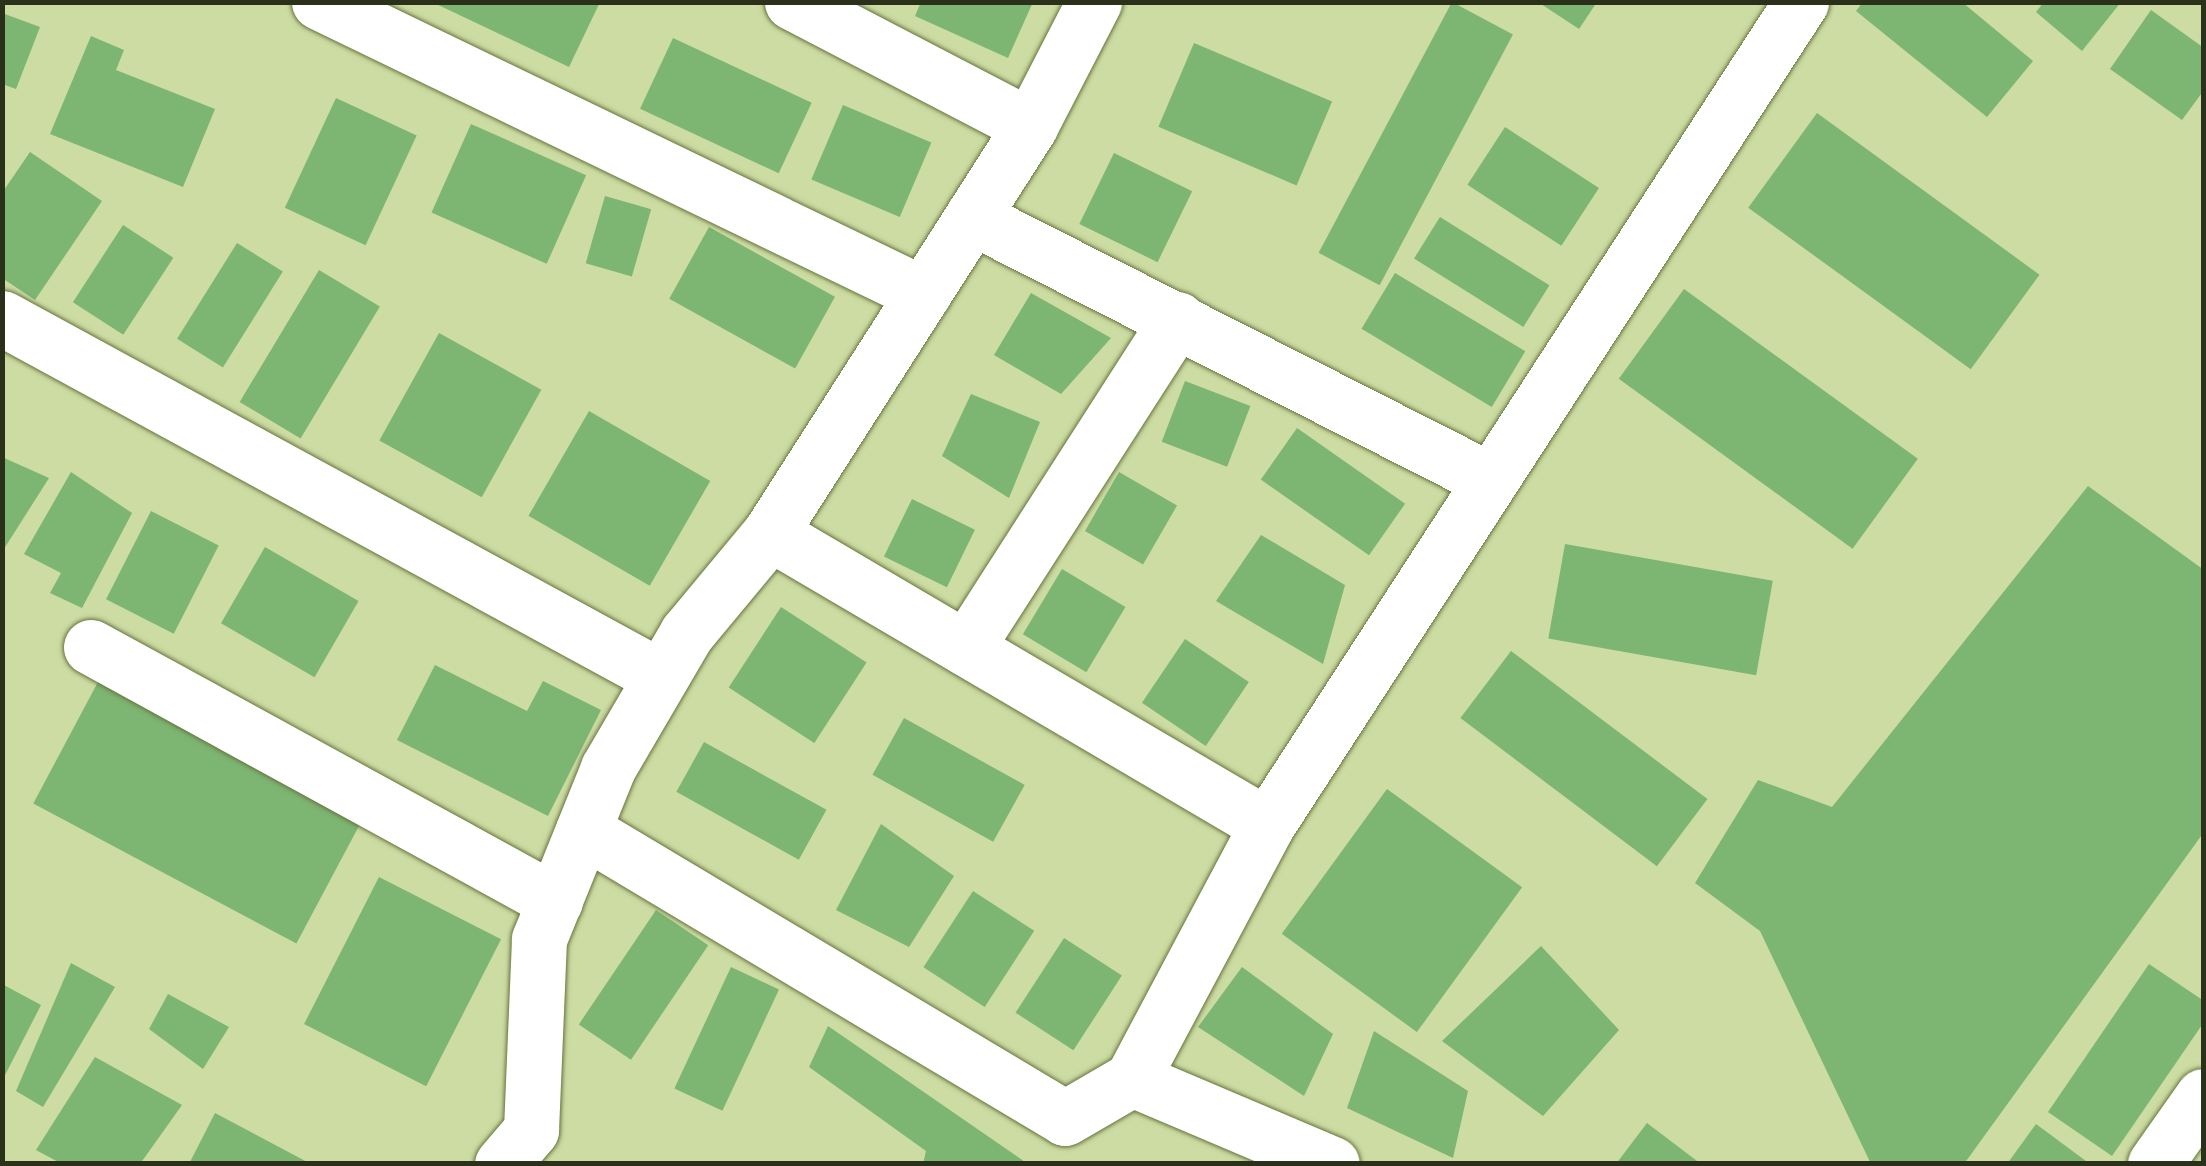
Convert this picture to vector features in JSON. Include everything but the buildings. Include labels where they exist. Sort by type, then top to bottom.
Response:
[{"type":"street","points":[[319,2],[923,294]]},
{"type":"street","points":[[792,2],[1030,126]]},
{"type":"street","points":[[502,1164],[531,1130],[539,938],[608,768],[686,633],[770,533],[1030,126],[1094,2]]},
{"type":"street","points":[[583,830],[1066,1118],[1132,1079],[1266,825],[1488,478],[1802,2]]},
{"type":"street","points":[[972,217],[1488,478]]},
{"type":"street","points":[[2,318],[661,676]]},
{"type":"street","points":[[966,648],[1177,319]]},
{"type":"street","points":[[770,533],[1266,825]]},
{"type":"street","points":[[91,647],[555,901]]},
{"type":"street","points":[[1132,1079],[1332,1164]]},
{"type":"street","points":[[2155,1164],[2203,1096]]}]
